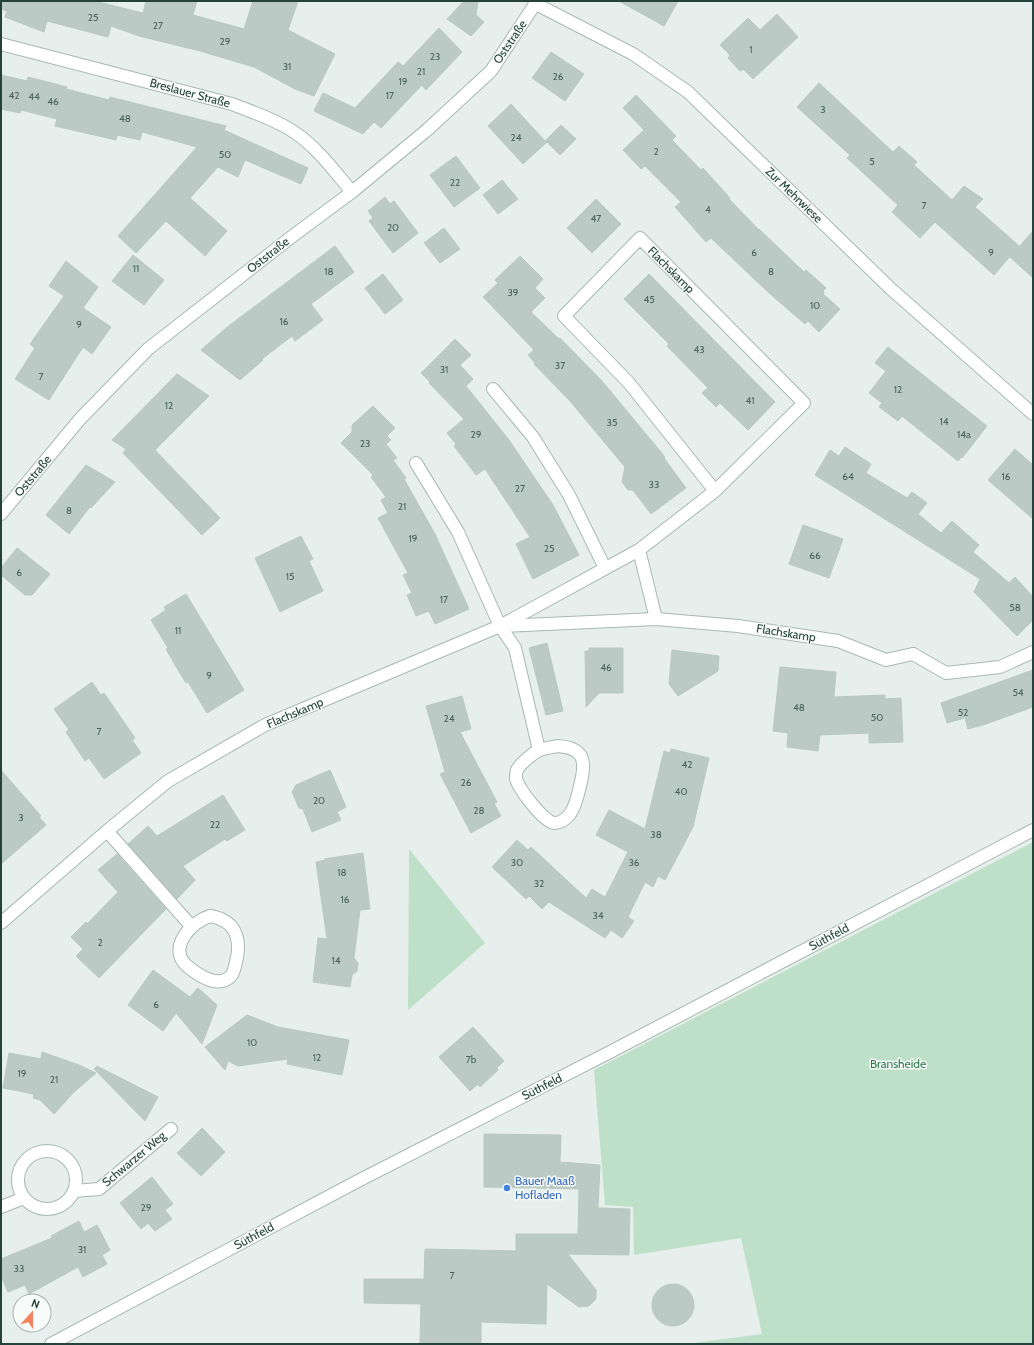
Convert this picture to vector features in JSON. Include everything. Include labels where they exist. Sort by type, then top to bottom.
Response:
[{"type":"street","name":"Oststraße","points":[[1,514],[80,419],[148,349],[294,235],[352,192],[427,130],[491,71],[537,2]]},
{"type":"street","name":"Zur Mehrwiese","points":[[537,2],[633,54],[688,92],[891,289],[1033,414]]},
{"type":"street","name":"Breslauer Straße","points":[[1,44],[232,104],[263,116],[294,132],[321,156],[352,192]]},
{"type":"street","name":"Flachskamp","points":[[1,923],[107,831],[168,781],[265,725],[500,626],[639,550],[715,491],[804,403],[640,238],[564,316],[629,383],[715,491]]},
{"type":"street","points":[[493,389],[537,443],[569,495],[605,568]]},
{"type":"street","points":[[416,463],[458,532],[500,626],[515,648],[539,750]]},
{"type":"street","points":[[639,550],[656,619]]},
{"type":"street","name":"Flachskamp","points":[[500,626],[656,619],[738,626],[838,641],[886,660],[913,654],[946,673],[1000,667],[1033,652]]},
{"type":"street","points":[[558,746],[568,747],[579,753],[584,762],[584,770],[579,793],[569,815],[562,822],[554,823],[547,821],[530,803],[516,778],[517,770],[539,750],[558,746]]},
{"type":"street","name":"Süthfeld","points":[[51,1344],[356,1182],[598,1058],[1033,830]]},
{"type":"street","points":[[107,831],[192,928]]},
{"type":"street","points":[[210,916],[225,920],[231,926],[236,933],[238,942],[234,969],[230,976],[222,981],[213,981],[196,973],[182,961],[178,951],[181,940],[192,928],[203,918],[210,916]]},
{"type":"street","name":"Schwarzer Weg","points":[[74,1191],[98,1189],[171,1129]]},
{"type":"street","points":[[37,1152],[56,1152],[64,1156],[70,1163],[76,1181],[74,1191],[68,1199],[60,1205],[51,1208],[41,1208],[24,1198],[18,1181],[22,1164],[37,1152]]},
{"type":"street","points":[[1,1207],[24,1198]]},
{"type":"green space","name":"Bransheide","points":[[1033,842],[1033,1344],[686,1344],[762,1334],[741,1238],[634,1255],[633,1207],[605,1205],[594,1070]]},
{"type":"green space","points":[[409,849],[485,943],[408,1010]]},
{"type":"building","points":[[1,1],[94,1],[143,13],[146,1],[197,1],[193,15],[244,29],[253,1],[298,1],[288,30],[335,54],[314,96],[295,89],[254,67],[200,51],[139,36],[111,26],[108,37],[47,21],[44,32],[5,17],[7,11],[1,9]]},
{"type":"building","points":[[464,1],[478,1],[476,15],[484,22],[471,36],[447,19]]},
{"type":"building","points":[[619,1],[678,1],[664,26]]},
{"type":"building","points":[[777,14],[798,37],[753,79],[743,69],[740,71],[728,58],[730,55],[720,45],[748,18],[760,30]]},
{"type":"building","points":[[439,28],[462,52],[426,90],[422,85],[381,128],[374,122],[363,134],[314,111],[323,93],[355,108],[398,62],[403,66]]},
{"type":"building","points":[[551,52],[584,74],[565,101],[532,78]]},
{"type":"building","points":[[1,75],[27,81],[28,77],[109,100],[110,97],[226,126],[224,130],[308,168],[301,184],[245,160],[238,177],[218,167],[190,198],[227,231],[205,256],[166,221],[136,253],[118,236],[197,147],[142,132],[140,140],[117,135],[116,140],[55,126],[57,119],[21,110],[20,113],[1,109]]},
{"type":"building","points":[[819,83],[893,152],[899,146],[917,162],[914,165],[952,200],[964,186],[983,199],[975,207],[1019,246],[994,275],[935,222],[920,238],[892,212],[898,205],[847,158],[850,155],[797,107]]},
{"type":"building","points":[[636,95],[676,136],[672,140],[701,170],[703,168],[730,198],[729,199],[759,230],[804,272],[806,270],[826,288],[823,291],[823,294],[840,309],[819,332],[808,321],[805,324],[768,292],[711,238],[706,242],[675,207],[681,202],[645,166],[641,169],[623,150],[644,130],[623,108]]},
{"type":"building","points":[[511,104],[545,141],[561,125],[576,139],[560,155],[547,142],[523,164],[488,126]]},
{"type":"building","points":[[456,156],[480,188],[454,207],[430,175]]},
{"type":"building","points":[[502,180],[518,199],[498,214],[483,195]]},
{"type":"building","points":[[385,197],[390,204],[394,201],[418,233],[393,253],[369,221],[373,218],[368,211]]},
{"type":"building","points":[[596,199],[621,224],[592,253],[567,228]]},
{"type":"building","points":[[444,228],[460,249],[440,263],[424,243]]},
{"type":"building","points":[[1033,231],[1033,278],[1010,257]]},
{"type":"building","points":[[335,246],[354,272],[311,304],[323,320],[295,341],[292,336],[262,359],[263,360],[240,380],[201,350],[226,328]]},
{"type":"building","points":[[133,255],[164,280],[144,305],[112,281]]},
{"type":"building","points":[[520,256],[543,279],[535,288],[545,298],[531,312],[559,339],[560,338],[602,381],[665,457],[664,458],[686,488],[651,514],[633,490],[628,490],[622,482],[625,467],[570,401],[534,364],[535,363],[528,355],[534,350],[483,297],[498,283],[495,280]]},
{"type":"building","points":[[66,261],[98,287],[83,308],[111,327],[92,354],[83,347],[49,400],[15,379],[35,348],[30,344],[64,296],[49,286]]},
{"type":"building","points":[[383,274],[403,300],[385,314],[365,288]]},
{"type":"building","points":[[649,274],[775,402],[748,430],[720,403],[716,407],[702,393],[708,388],[667,346],[669,344],[624,299]]},
{"type":"building","points":[[455,339],[471,355],[460,365],[473,379],[466,386],[509,440],[553,505],[579,555],[533,579],[516,544],[530,537],[485,469],[476,475],[454,446],[456,444],[447,433],[464,419],[421,373]]},
{"type":"building","points":[[888,347],[987,426],[958,461],[902,416],[898,421],[879,407],[882,403],[869,393],[886,371],[875,363]]},
{"type":"building","points":[[177,374],[209,396],[155,450],[220,518],[202,535],[123,453],[126,449],[112,440]]},
{"type":"building","points":[[373,406],[395,428],[387,436],[391,440],[386,444],[397,458],[393,460],[406,478],[404,479],[435,534],[469,609],[435,624],[429,611],[416,616],[407,595],[412,593],[403,575],[408,573],[378,518],[388,513],[381,500],[386,497],[371,477],[373,475],[341,443],[352,432],[352,425]]},
{"type":"building","points":[[845,447],[871,464],[866,473],[907,498],[912,492],[927,503],[918,514],[941,533],[952,521],[979,545],[973,552],[1009,583],[1015,577],[1033,597],[1033,620],[1017,636],[974,592],[980,579],[815,475],[830,450],[839,456]]},
{"type":"building","points":[[1015,449],[1033,465],[1033,519],[988,480]]},
{"type":"building","points":[[86,465],[115,482],[91,508],[90,507],[69,534],[46,515]]},
{"type":"building","points":[[803,525],[843,539],[829,578],[789,564]]},
{"type":"building","points":[[301,536],[313,559],[309,561],[323,591],[280,612],[255,558]]},
{"type":"building","points":[[17,548],[50,574],[32,595],[25,595],[1,575],[1,568]]},
{"type":"building","points":[[186,594],[244,690],[207,713],[188,682],[186,683],[175,665],[166,649],[168,648],[151,620],[166,610],[164,607]]},
{"type":"building","points":[[547,643],[563,711],[546,715],[529,648]]},
{"type":"building","points":[[589,648],[623,648],[623,693],[599,693],[586,707],[585,651],[589,651]]},
{"type":"building","points":[[672,650],[719,656],[718,671],[678,696],[669,684]]},
{"type":"building","points":[[780,667],[836,672],[834,697],[885,695],[885,699],[901,698],[903,742],[869,743],[869,733],[820,735],[818,751],[787,747],[788,733],[773,731]]},
{"type":"building","points":[[1033,670],[1033,707],[968,729],[965,718],[947,723],[941,703]]},
{"type":"building","points":[[92,682],[101,695],[104,693],[135,738],[132,740],[141,753],[104,779],[89,758],[85,761],[66,732],[69,730],[54,709]]},
{"type":"building","points":[[462,696],[471,729],[460,732],[497,802],[494,803],[501,816],[471,833],[440,774],[445,772],[426,706]]},
{"type":"building","points":[[671,749],[709,758],[693,827],[665,880],[658,876],[653,887],[645,882],[628,917],[634,921],[622,938],[611,930],[605,938],[549,902],[542,909],[529,896],[526,899],[492,867],[517,840],[528,850],[531,847],[586,898],[592,889],[605,897],[628,852],[596,835],[609,810],[645,829],[664,751],[670,753]]},
{"type":"building","points":[[1,770],[41,816],[39,817],[46,825],[1,864]]},
{"type":"building","points":[[330,770],[346,807],[337,812],[341,820],[312,832],[303,809],[299,808],[292,792],[296,785]]},
{"type":"building","points":[[223,795],[245,830],[227,841],[225,839],[183,866],[195,880],[177,899],[128,844],[148,826],[157,836]]},
{"type":"building","points":[[363,853],[370,909],[360,910],[354,958],[358,963],[357,971],[352,975],[350,987],[313,982],[318,938],[327,939],[316,862],[325,860],[324,859]]},
{"type":"building","points":[[117,854],[166,909],[99,978],[76,956],[83,949],[71,937],[86,922],[87,924],[118,892],[98,870]]},
{"type":"building","points":[[153,970],[190,997],[198,988],[217,1005],[202,1044],[176,1013],[163,1031],[128,1005]]},
{"type":"building","points":[[247,1015],[278,1027],[349,1040],[342,1075],[287,1064],[288,1059],[238,1066],[228,1061],[225,1070],[205,1047]]},
{"type":"building","points":[[473,1027],[504,1061],[497,1068],[498,1070],[480,1087],[478,1084],[470,1091],[439,1057]]},
{"type":"building","points":[[42,1052],[79,1065],[96,1073],[74,1092],[54,1114],[40,1100],[33,1098],[34,1094],[3,1088],[9,1053],[41,1059]]},
{"type":"building","points":[[97,1066],[158,1097],[145,1121],[94,1069]]},
{"type":"building","points":[[202,1128],[225,1152],[201,1176],[177,1153]]},
{"type":"building","points":[[484,1134],[561,1135],[560,1162],[600,1165],[598,1208],[630,1209],[629,1255],[568,1254],[596,1290],[596,1299],[589,1306],[579,1307],[547,1284],[546,1324],[481,1322],[481,1344],[420,1344],[421,1304],[364,1303],[364,1279],[424,1279],[425,1249],[516,1251],[516,1234],[578,1234],[579,1189],[484,1187]]},
{"type":"building","points":[[152,1177],[173,1204],[165,1210],[172,1219],[155,1231],[148,1223],[141,1229],[120,1203]]},
{"type":"building","points":[[79,1221],[84,1232],[97,1225],[110,1250],[102,1255],[107,1264],[83,1277],[78,1267],[31,1293],[29,1293],[25,1285],[8,1292],[1,1276],[1,1259],[52,1238],[51,1236]]},
{"type":"building","points":[[669,1284],[677,1284],[688,1290],[694,1301],[694,1309],[688,1320],[677,1326],[669,1326],[658,1320],[652,1309],[652,1301],[658,1290]]},
{"type":"place","name":"Bauer Maaß Hofladen","points":[[507,1188]]}]
